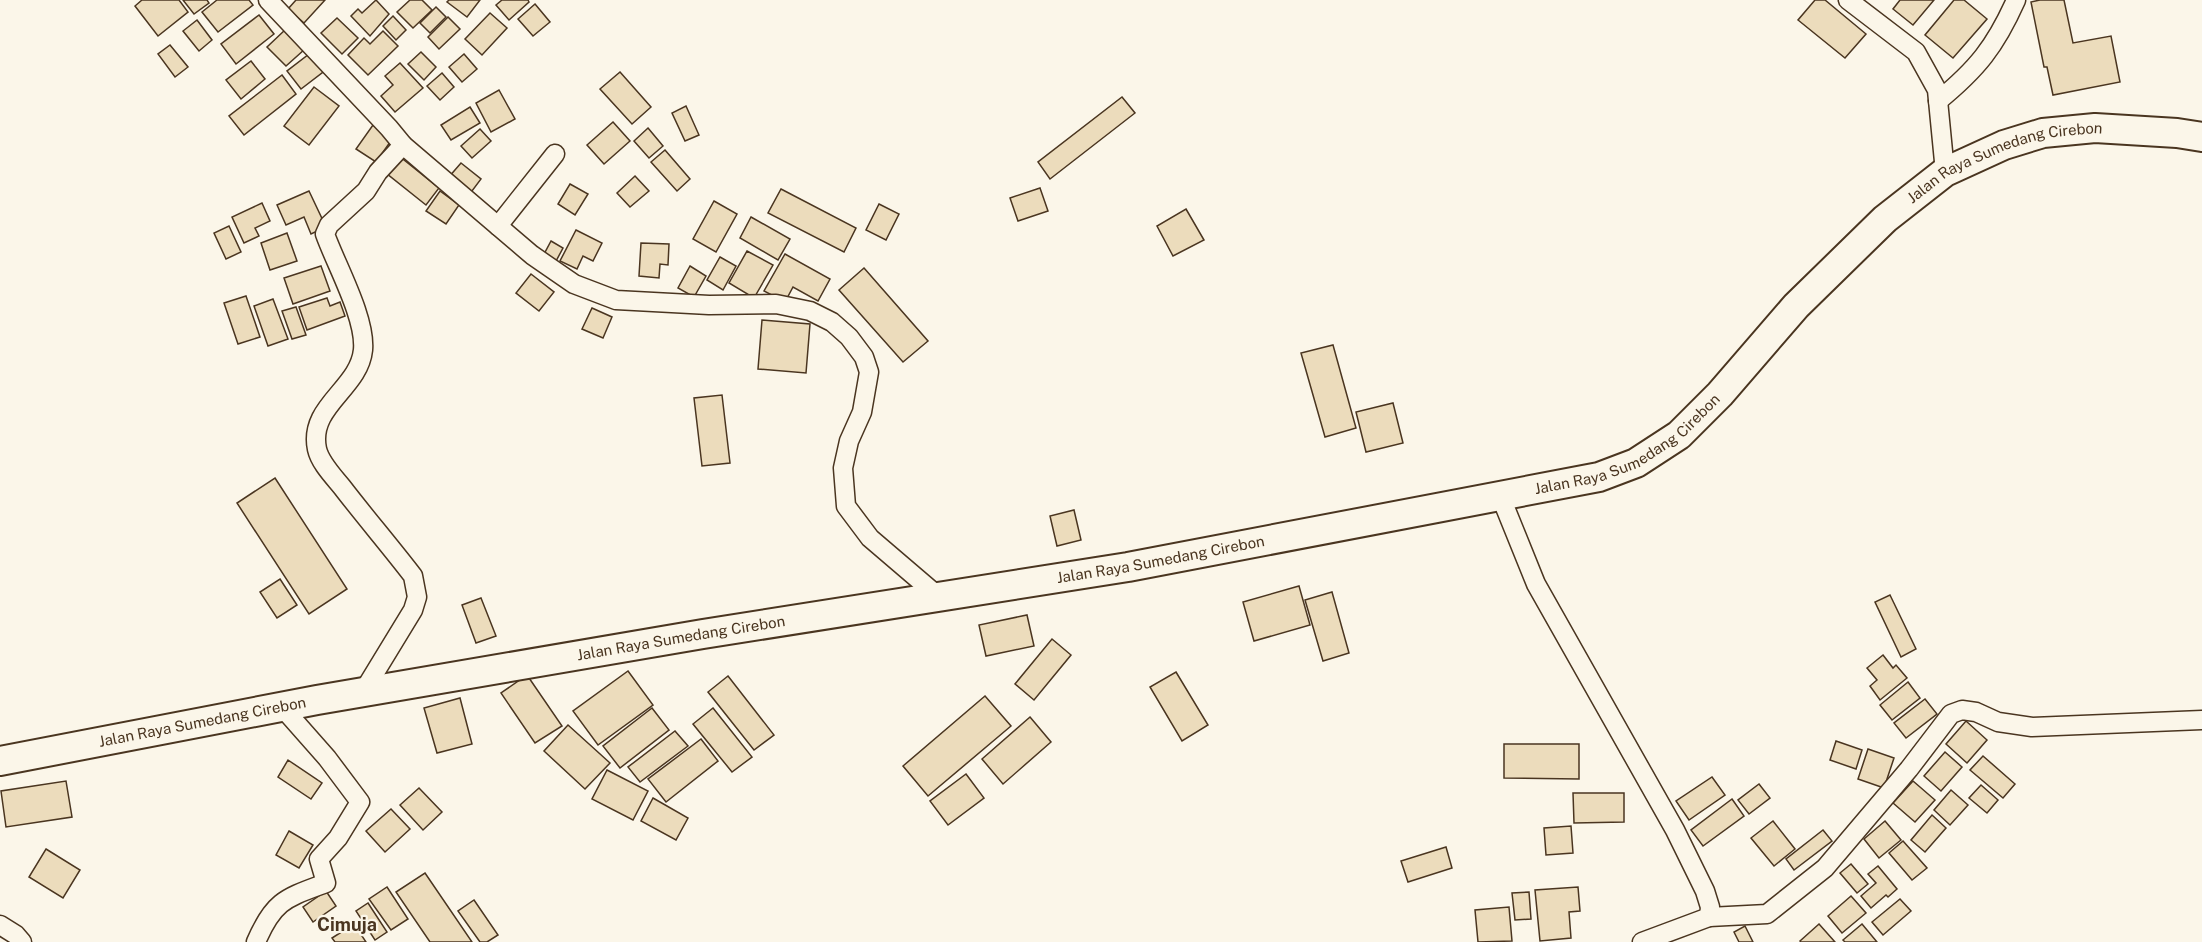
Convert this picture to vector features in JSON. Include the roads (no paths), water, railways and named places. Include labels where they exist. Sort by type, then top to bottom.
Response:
[{"type":"highway","name":"Jalan Raya Sumedang Cirebon","points":[[0,761],[363,692],[703,634],[1128,567],[1599,477],[1636,463],[1679,435],[1720,394],[1796,306],[1885,219],[1945,172],[2004,145],[2043,133],[2095,128],[2177,132],[2202,137]]},
{"type":"street","points":[[268,0],[403,145],[532,255],[573,284],[616,300],[776,304],[810,311],[832,322],[849,337],[864,357],[869,372],[862,412],[849,441],[843,468],[846,506],[870,538],[939,597]]},
{"type":"street","points":[[1848,0],[1916,52],[1937,90],[1945,172]]},
{"type":"street","points":[[1938,101],[1967,77],[1986,55],[2000,34],[2016,0]]},
{"type":"street","points":[[363,692],[413,610],[417,597],[413,576],[329,470],[317,450],[316,430],[324,410],[352,378],[360,363],[363,349],[362,327],[325,234],[329,225],[366,191],[378,172],[403,145]]},
{"type":"street","points":[[498,226],[555,154]]},
{"type":"street","points":[[1500,495],[1536,584],[1614,720],[1706,891],[1710,907],[1709,917]]},
{"type":"street","points":[[256,942],[264,923],[279,904],[326,883],[319,859],[338,838],[360,802],[327,758],[282,706]]},
{"type":"street","points":[[1642,942],[1709,917],[1767,914],[1825,868],[1909,769],[1951,714],[1962,710],[1976,712],[1998,722],[2032,727],[2202,720]]},
{"type":"street","points":[[0,925],[16,935],[22,942]]},
{"type":"district","name":"Cimuja","points":[[347,925]]}]
